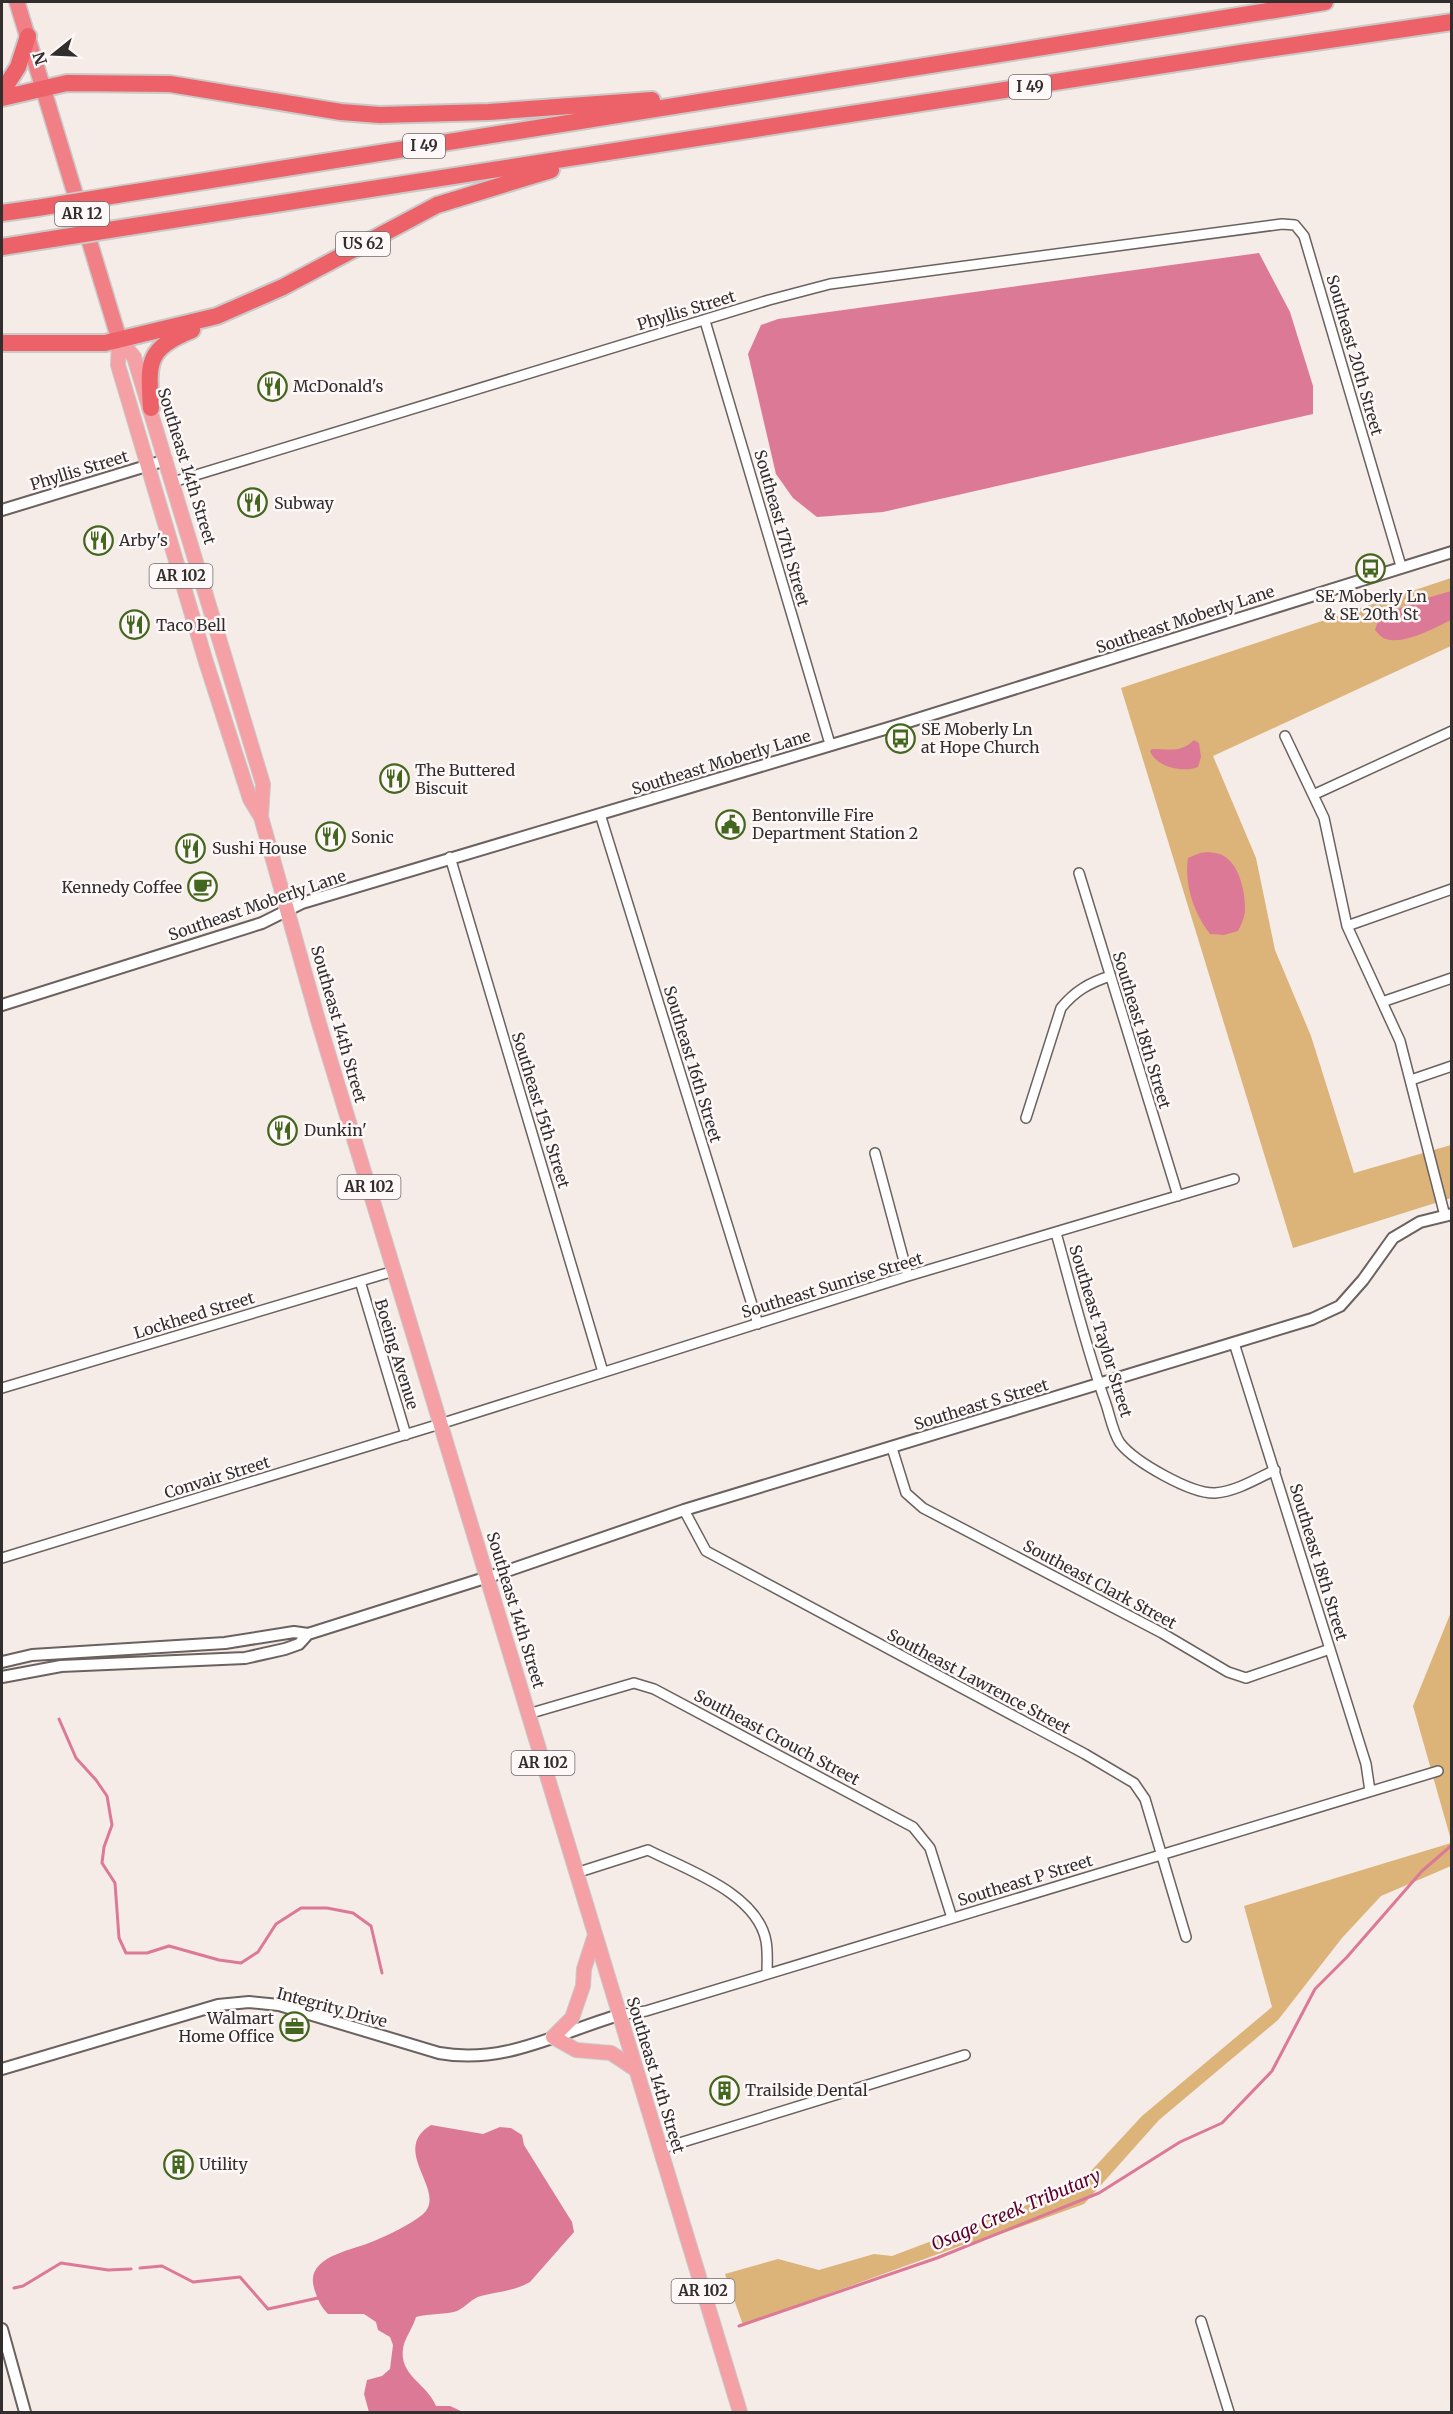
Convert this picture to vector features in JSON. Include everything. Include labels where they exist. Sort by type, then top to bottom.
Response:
[{"type":"highway","name":"Southeast 14th Street","points":[[17,2],[119,339]]},
{"type":"highway","name":"I 49","points":[[2,213],[1325,2]]},
{"type":"highway","name":"I 49","points":[[2,247],[1452,22]]},
{"type":"highway","points":[[2,92],[18,67],[28,36]]},
{"type":"highway","points":[[2,98],[67,83],[170,84],[341,112],[380,116],[731,96]]},
{"type":"highway","name":"US 62","points":[[151,408],[150,372],[155,354],[161,346],[174,338],[283,287],[437,205],[472,192],[609,153]]},
{"type":"highway","name":"US 62","points":[[119,339],[217,316]]},
{"type":"highway","points":[[2,344],[102,343],[119,339]]},
{"type":"main road","name":"Southeast 14th Street","points":[[119,339],[134,357],[151,408],[263,784],[261,817]]},
{"type":"main road","name":"Southeast 14th Street","points":[[119,339],[118,365],[250,799],[261,817],[394,1271],[740,2412]]},
{"type":"main road","points":[[595,1935],[584,1969],[583,1986],[572,2018],[553,2037],[576,2050],[611,2053],[635,2069]]},
{"type":"street","name":"Southeast 20th Street","points":[[1223,231],[1282,224],[1294,225],[1305,236],[1401,566]]},
{"type":"street","name":"Phyllis Street","points":[[173,482],[769,300],[830,284],[1223,231]]},
{"type":"street","name":"Southeast 17th Street","points":[[705,321],[830,744]]},
{"type":"street","name":"Phyllis Street","points":[[2,510],[166,459]]},
{"type":"street","name":"Southeast Moberly Lane","points":[[2,1005],[262,923],[302,903],[1018,688],[1401,566],[1452,552]]},
{"type":"street","points":[[1313,795],[1452,731]]},
{"type":"street","points":[[1285,736],[1324,818],[1347,926],[1400,1041],[1448,1215]]},
{"type":"street","name":"Southeast 16th Street","points":[[600,814],[758,1324]]},
{"type":"street","name":"Southeast 15th Street","points":[[450,857],[603,1372]]},
{"type":"street","name":"Southeast 18th Street","points":[[1079,873],[1178,1196]]},
{"type":"street","points":[[1347,926],[1452,889]]},
{"type":"street","points":[[1026,1118],[1061,1008],[1071,996],[1086,985],[1110,976]]},
{"type":"street","points":[[1382,1002],[1452,978]]},
{"type":"street","points":[[1411,1080],[1452,1066]]},
{"type":"street","points":[[875,1153],[908,1276]]},
{"type":"street","name":"Southeast Sunrise Street","points":[[441,1424],[908,1276],[1234,1179]]},
{"type":"street","name":"Southeast S Street","points":[[308,1634],[487,1577],[684,1510],[1312,1319],[1340,1306],[1394,1238],[1420,1222],[1448,1215]]},
{"type":"street","name":"Southeast Taylor Street","points":[[1056,1233],[1099,1383],[1119,1442],[1162,1475],[1190,1487],[1214,1493],[1243,1486],[1275,1470]]},
{"type":"street","name":"Lockheed Street","points":[[2,1388],[394,1271]]},
{"type":"street","name":"Boeing Avenue","points":[[360,1281],[406,1435]]},
{"type":"street","name":"Southeast 18th Street","points":[[1234,1343],[1366,1764],[1370,1791]]},
{"type":"street","name":"Convair Street","points":[[2,1558],[441,1424]]},
{"type":"street","name":"Southeast Clark Street","points":[[892,1448],[906,1493],[923,1508],[1162,1633],[1228,1672],[1246,1678],[1330,1649]]},
{"type":"street","name":"Southeast Lawrence Street","points":[[684,1510],[706,1551],[1085,1754],[1134,1783],[1145,1798],[1186,1937]]},
{"type":"street","points":[[2,1662],[32,1655],[225,1643],[294,1632],[308,1634]]},
{"type":"street","points":[[2,1677],[61,1666],[245,1658],[299,1644],[308,1634]]},
{"type":"street","name":"Southeast Crouch Street","points":[[528,1714],[634,1683],[654,1689],[913,1827],[930,1848],[952,1918]]},
{"type":"street","name":"Southeast P Street","points":[[619,2015],[641,2012],[1438,1771]]},
{"type":"street","points":[[576,1873],[648,1850],[705,1879],[737,1897],[751,1910],[766,1941],[767,1974]]},
{"type":"street","name":"Integrity Drive","points":[[2,2069],[218,2005],[249,2002],[279,2006],[439,2053],[458,2056],[496,2055],[619,2015]]},
{"type":"street","points":[[660,2149],[965,2055]]},
{"type":"street","points":[[1201,2321],[1229,2412]]},
{"type":"street","points":[[2,2329],[25,2412]]},
{"type":"shaded area","points":[[1259,253],[1290,312],[1313,386],[1313,414],[883,512],[817,517],[793,498],[776,474],[748,354],[761,325],[778,319]]},
{"type":"shaded area","points":[[1451,578],[1451,646],[1213,756],[1256,858],[1275,950],[1311,1036],[1354,1173],[1451,1145],[1451,1198],[1293,1248],[1121,688]]},
{"type":"shaded area","points":[[1451,591],[1451,620],[1419,635],[1401,640],[1381,637],[1375,630],[1379,618],[1413,602]]},
{"type":"shaded area","points":[[1194,740],[1199,743],[1201,757],[1198,767],[1192,769],[1178,769],[1164,765],[1153,757],[1150,751],[1152,749],[1179,749]]},
{"type":"shaded area","points":[[1208,852],[1221,854],[1228,859],[1241,880],[1243,889],[1245,912],[1242,922],[1238,931],[1224,935],[1210,934],[1199,917],[1189,888],[1188,858]]},
{"type":"shaded area","points":[[1451,1612],[1451,1840],[1413,1706]]},
{"type":"shaded area","points":[[1451,1843],[1451,1866],[1381,1896],[1342,1938],[1278,2020],[1159,2120],[1084,2204],[965,2247],[963,2245],[743,2325],[725,2274],[778,2259],[819,2270],[874,2254],[892,2256],[1077,2186],[1142,2116],[1272,2007],[1244,1906]]},
{"type":"shaded area","points":[[431,2125],[483,2134],[500,2127],[511,2128],[522,2135],[524,2145],[572,2222],[574,2232],[530,2282],[478,2297],[457,2311],[416,2317],[404,2344],[404,2363],[436,2406],[450,2406],[463,2412],[369,2412],[364,2394],[367,2380],[382,2376],[390,2369],[393,2345],[390,2337],[378,2330],[376,2322],[364,2314],[328,2314],[323,2309],[315,2291],[313,2279],[322,2262],[386,2236],[422,2215],[429,2206],[429,2195],[415,2147],[419,2135]]},
{"type":"waterway","points":[[59,1719],[76,1758],[107,1796],[112,1825],[104,1847],[102,1863],[115,1883],[119,1938],[126,1953],[147,1953],[169,1946],[219,1960],[241,1963],[258,1952],[276,1924],[301,1908],[327,1908],[353,1913],[371,1926],[382,1973]]},
{"type":"waterway","name":"Osage Creek Tributary","points":[[739,2326],[937,2258],[1099,2193],[1180,2142],[1222,2123],[1272,2071],[1315,1989],[1347,1957],[1422,1871],[1452,1845]]},
{"type":"waterway","points":[[14,2288],[23,2286],[61,2263],[108,2270],[131,2269]]},
{"type":"waterway","points":[[140,2268],[162,2266],[193,2282],[240,2277],[268,2309],[318,2298]]},
{"type":"place","name":"McDonald's","points":[[272,386]]},
{"type":"place","name":"Subway","points":[[253,503]]},
{"type":"place","name":"Arby's","points":[[98,540]]},
{"type":"place","name":"SE Moberly Ln & SE 20th St","points":[[1371,568]]},
{"type":"place","name":"Taco Bell","points":[[135,625]]},
{"type":"place","name":"SE Moberly Ln at Hope Church","points":[[900,738]]},
{"type":"place","name":"The Buttered Biscuit","points":[[394,779]]},
{"type":"place","name":"Bentonville Fire Department Station 2","points":[[731,824]]},
{"type":"place","name":"Sonic","points":[[330,837]]},
{"type":"place","name":"Sushi House","points":[[191,848]]},
{"type":"place","name":"Kennedy Coffee","points":[[203,887]]},
{"type":"place","name":"Dunkin'","points":[[283,1130]]},
{"type":"place","name":"Walmart Home Office","points":[[295,2027]]},
{"type":"place","name":"Trailside Dental","points":[[724,2090]]},
{"type":"place","name":"Utility","points":[[178,2164]]}]
